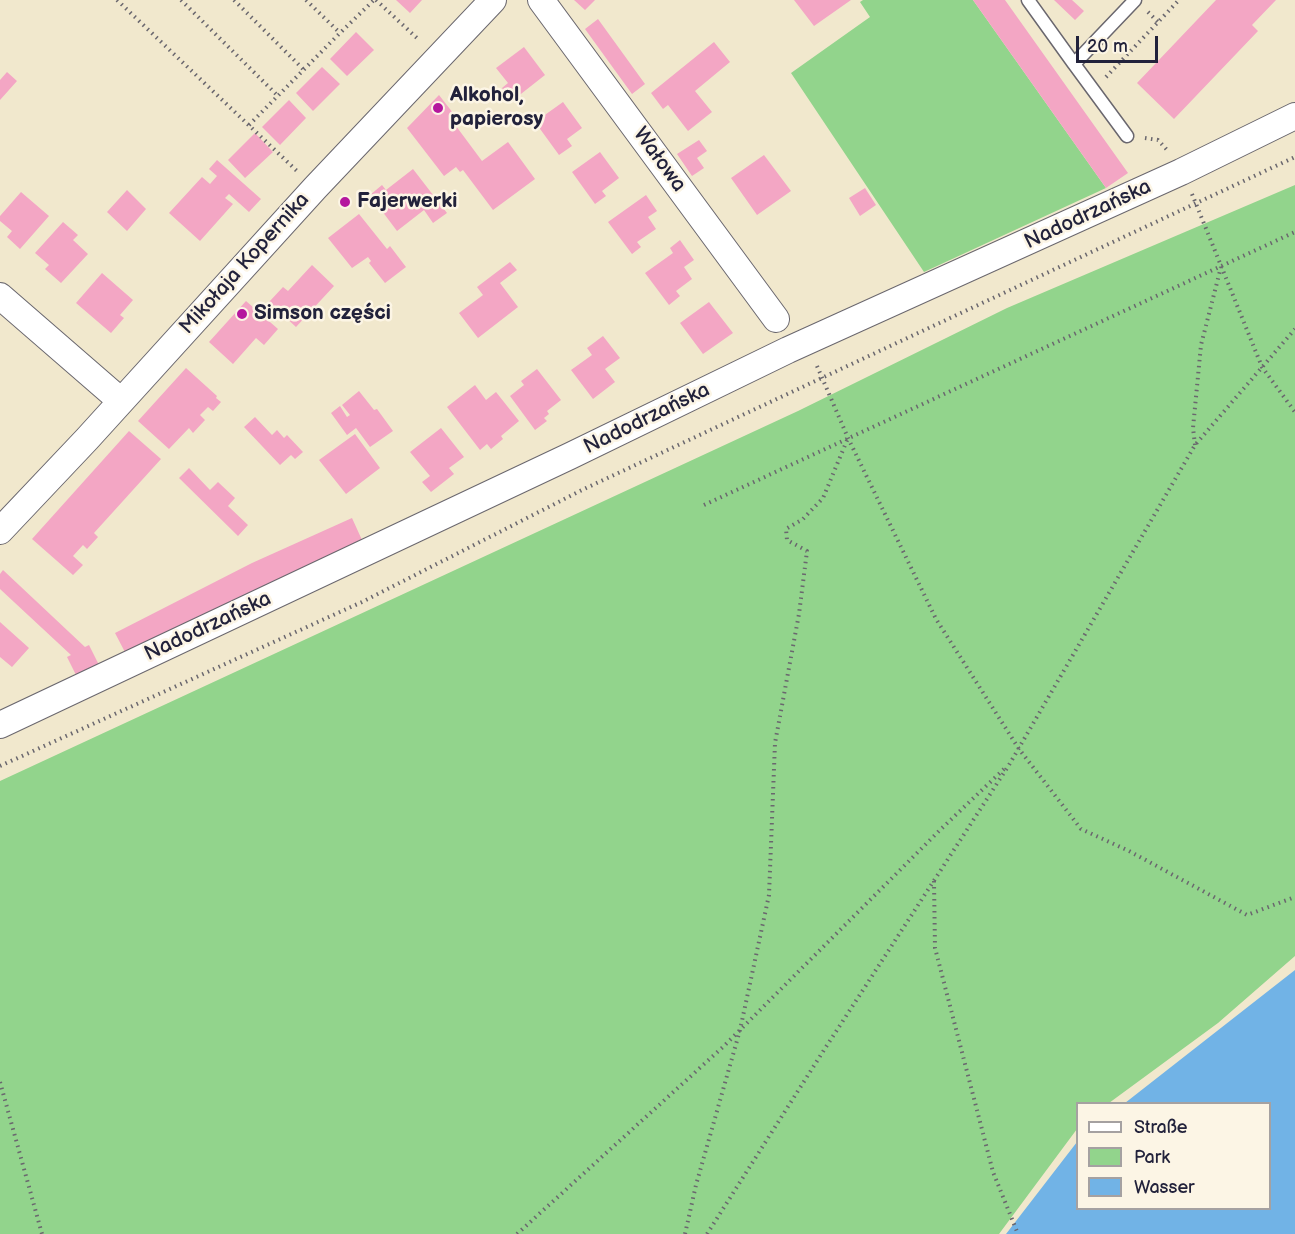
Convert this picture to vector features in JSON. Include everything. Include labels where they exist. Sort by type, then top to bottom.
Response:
[{"type":"street","name":"Mikołaja Kopernika","points":[[0,531],[87,439],[315,188],[493,0]]},
{"type":"street","name":"Wałowa","points":[[541,0],[776,320]]},
{"type":"street","name":"Nadodrzańska","points":[[0,725],[788,350],[1181,172],[1295,116]]},
{"type":"street","points":[[0,296],[121,401]]},
{"type":"lane","points":[[1028,0],[1127,136]]},
{"type":"lane","points":[[1074,64],[1135,0]]},
{"type":"path","points":[[117,0],[315,188]]},
{"type":"path","points":[[181,0],[278,96]]},
{"type":"path","points":[[234,0],[304,70]]},
{"type":"path","points":[[306,0],[340,33]]},
{"type":"path","points":[[249,125],[375,0],[418,39],[425,32]]},
{"type":"path","points":[[1093,90],[1179,0]]},
{"type":"path","points":[[1127,136],[1158,140],[1172,155],[1181,172]]},
{"type":"path","points":[[0,766],[362,602],[584,489],[1295,157]]},
{"type":"path","points":[[1197,203],[1262,367],[1295,412]]},
{"type":"path","points":[[704,505],[1295,232]]},
{"type":"path","points":[[1195,445],[1193,428],[1201,345],[1221,266]]},
{"type":"path","points":[[707,1234],[1009,765],[1195,445],[1295,329]]},
{"type":"path","points":[[823,378],[848,438],[936,619],[1018,749],[1082,829],[1247,915],[1295,897]]},
{"type":"path","points":[[684,1234],[740,1030],[769,895],[776,743],[799,614],[807,551],[787,540],[786,529],[803,519],[823,498],[848,438]]},
{"type":"path","points":[[518,1234],[740,1030],[931,838],[1009,765]]},
{"type":"path","points":[[934,880],[935,948],[993,1172],[1018,1234]]},
{"type":"path","points":[[0,1082],[42,1234]]},
{"type":"green space","points":[[863,0],[973,0],[1106,188],[924,272],[791,73],[870,17],[860,2]]},
{"type":"green space","points":[[1295,185],[1295,956],[1218,1023],[1110,1102],[1076,1102],[1076,1130],[999,1234],[0,1234],[0,781],[798,411],[1007,308]]},
{"type":"water","points":[[1295,970],[1295,1234],[1006,1234],[1076,1143],[1076,1210],[1271,1210],[1271,1102],[1126,1102]]},
{"type":"building","points":[[396,0],[422,0],[410,13]]},
{"type":"building","points":[[574,0],[595,0],[585,10]]},
{"type":"building","points":[[794,0],[851,0],[814,26]]},
{"type":"building","points":[[973,0],[1005,0],[1128,173],[1106,188]]},
{"type":"building","points":[[1054,0],[1072,0],[1084,11],[1075,20]]},
{"type":"building","points":[[1216,0],[1276,0],[1252,25],[1258,31],[1174,119],[1137,83]]},
{"type":"building","points":[[598,19],[645,84],[632,94],[585,29]]},
{"type":"building","points":[[356,32],[374,50],[347,76],[330,59]]},
{"type":"building","points":[[714,42],[730,62],[695,91],[712,112],[688,131],[668,105],[663,109],[651,93]]},
{"type":"building","points":[[524,47],[545,75],[512,101],[502,88],[508,83],[496,68]]},
{"type":"building","points":[[322,67],[340,84],[313,111],[296,93]]},
{"type":"building","points":[[7,72],[17,81],[0,100],[0,80]]},
{"type":"building","points":[[439,95],[460,122],[456,126],[482,161],[508,142],[535,179],[493,210],[463,170],[460,172],[456,167],[444,176],[407,128]]},
{"type":"building","points":[[289,100],[306,118],[280,145],[262,127]]},
{"type":"building","points":[[563,102],[582,128],[567,139],[572,146],[559,155],[535,122]]},
{"type":"building","points":[[255,133],[273,152],[245,178],[228,160]]},
{"type":"building","points":[[699,140],[707,151],[697,158],[704,168],[692,176],[677,154]]},
{"type":"building","points":[[600,152],[619,178],[602,191],[606,196],[595,204],[572,172]]},
{"type":"building","points":[[764,155],[791,191],[757,215],[731,178]]},
{"type":"building","points":[[217,160],[261,199],[249,212],[229,194],[225,198],[233,204],[200,241],[169,213],[202,177],[210,184],[217,176],[209,169]]},
{"type":"building","points":[[413,169],[447,213],[433,223],[424,210],[397,231],[370,195],[382,185],[386,190]]},
{"type":"building","points":[[865,188],[876,205],[860,216],[849,198]]},
{"type":"building","points":[[127,190],[146,209],[127,231],[107,212]]},
{"type":"building","points":[[21,192],[49,216],[20,249],[7,237],[12,231],[0,221],[0,216]]},
{"type":"building","points":[[646,195],[657,211],[648,217],[656,229],[637,242],[641,247],[632,254],[608,222]]},
{"type":"building","points":[[359,214],[387,249],[390,246],[406,267],[385,283],[369,263],[371,261],[368,257],[352,268],[328,238]]},
{"type":"building","points":[[63,222],[78,235],[73,240],[88,254],[61,283],[45,269],[49,265],[35,253]]},
{"type":"building","points":[[680,240],[694,260],[684,267],[692,279],[676,291],[680,296],[669,305],[645,273],[673,253],[670,248]]},
{"type":"building","points":[[510,262],[517,270],[500,283],[518,307],[478,338],[459,313],[483,295],[477,287]]},
{"type":"building","points":[[312,265],[334,286],[296,327],[269,302],[283,287],[288,291]]},
{"type":"building","points":[[102,273],[133,300],[120,315],[124,318],[111,333],[76,303]]},
{"type":"building","points":[[246,301],[278,329],[264,345],[256,338],[233,364],[209,342]]},
{"type":"building","points":[[709,302],[733,333],[703,354],[680,323]]},
{"type":"building","points":[[603,336],[620,358],[605,369],[615,382],[593,399],[571,370],[592,355],[587,348]]},
{"type":"building","points":[[186,368],[221,402],[213,411],[208,407],[200,415],[205,420],[193,433],[189,428],[169,449],[138,421]]},
{"type":"building","points":[[537,369],[561,400],[547,411],[549,414],[544,418],[547,421],[535,430],[510,396],[524,385],[521,381]]},
{"type":"building","points":[[475,385],[486,400],[496,392],[519,421],[501,436],[503,439],[491,449],[487,444],[480,450],[447,407]]},
{"type":"building","points":[[359,391],[374,410],[377,409],[393,431],[370,447],[356,428],[347,435],[331,413],[340,406],[347,417],[350,415],[342,405]]},
{"type":"building","points":[[255,417],[272,435],[277,430],[284,438],[287,435],[303,452],[295,459],[291,455],[280,465],[244,427]]},
{"type":"building","points":[[441,428],[464,457],[449,468],[454,474],[431,492],[422,482],[430,476],[410,452]]},
{"type":"building","points":[[129,431],[161,459],[94,533],[98,537],[87,549],[83,545],[73,556],[83,565],[73,575],[32,539]]},
{"type":"building","points":[[355,434],[380,468],[346,494],[319,460]]},
{"type":"building","points":[[189,468],[210,490],[218,482],[235,498],[228,506],[248,525],[238,536],[179,478]]},
{"type":"building","points":[[352,518],[362,540],[217,608],[127,656],[115,633],[252,563]]},
{"type":"building","points":[[3,570],[85,647],[89,645],[101,669],[78,679],[67,657],[71,655],[0,589],[0,574]]},
{"type":"building","points":[[0,622],[29,648],[12,667],[0,657]]},
{"type":"place","name":"Alkohol, papierosy","points":[[438,108]]},
{"type":"place","name":"Fajerwerki","points":[[345,202]]},
{"type":"place","name":"Simson części","points":[[242,314]]}]
